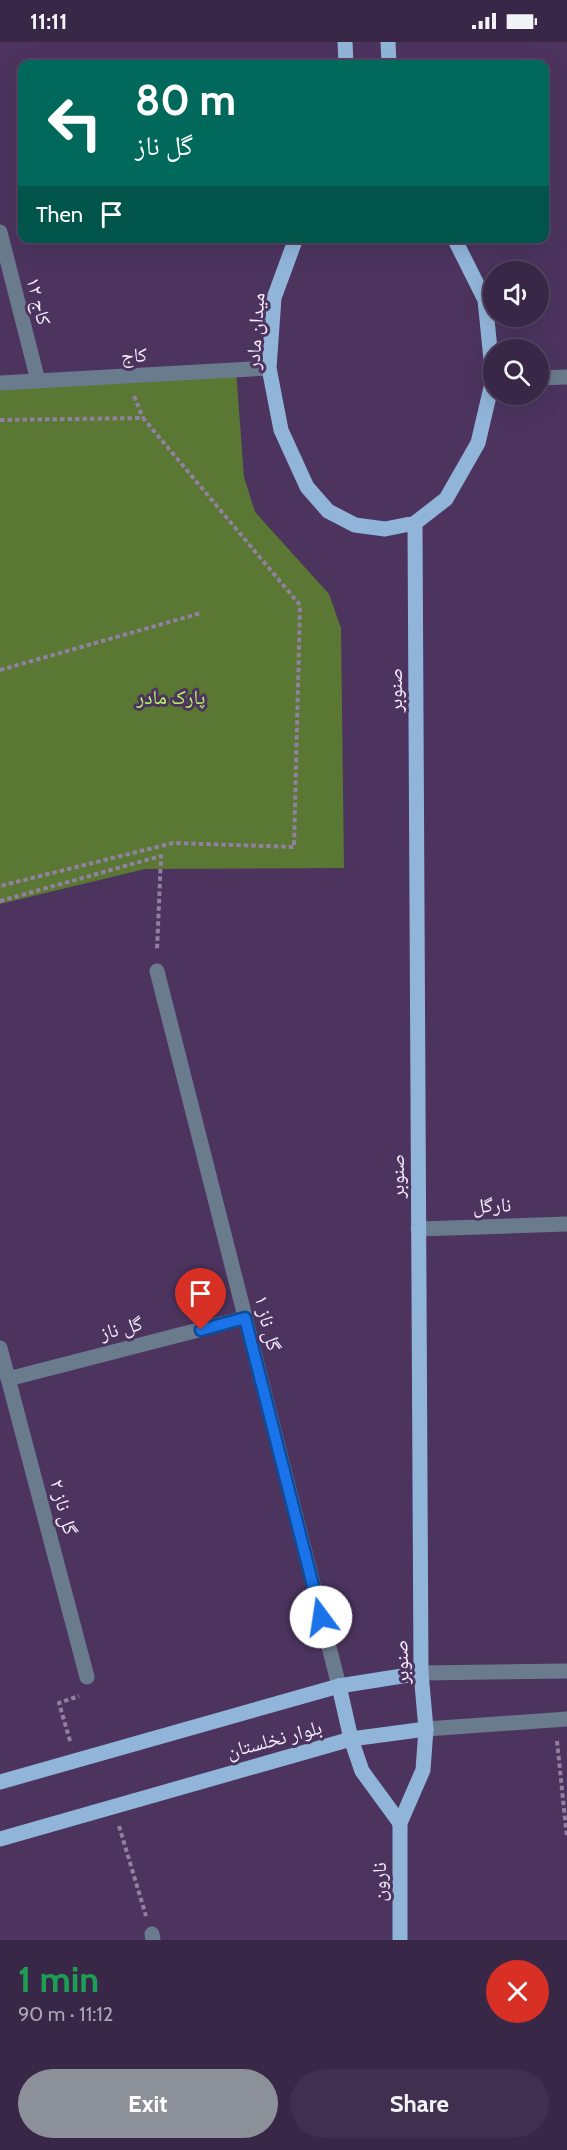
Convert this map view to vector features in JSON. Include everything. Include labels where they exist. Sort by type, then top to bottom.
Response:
[{"type":"main road","points":[[345,42],[346,60]]},
{"type":"main road","points":[[388,42],[389,60]]},
{"type":"main road","name":"میدان مادر","points":[[294,243],[274,298],[270,368],[281,430],[307,487],[328,511],[355,525],[385,529],[415,523],[446,499],[478,443],[487,405]]},
{"type":"main road","name":"میدان مادر","points":[[456,243],[485,300],[489,339]]},
{"type":"main road","name":"صنوبر","points":[[400,1823],[423,1770],[426,1729],[421,1673],[415,523]]},
{"type":"main road","name":"بلوار نخلستان","points":[[0,1782],[339,1686],[421,1673]]},
{"type":"main road","points":[[339,1686],[351,1739],[362,1771],[400,1823]]},
{"type":"main road","name":"بلوار نخلستان","points":[[0,1839],[351,1739],[426,1729]]},
{"type":"main road","name":"نارون","points":[[400,1823],[400,1940]]},
{"type":"street","name":"کاج ۱۲","points":[[0,232],[38,381]]},
{"type":"street","name":"کاج","points":[[0,383],[270,368]]},
{"type":"street","points":[[549,378],[567,377]]},
{"type":"street","name":"گل ناز ۱","points":[[157,971],[339,1686]]},
{"type":"street","name":"نارگل","points":[[418,1229],[567,1224]]},
{"type":"street","name":"گل ناز","points":[[8,1379],[245,1318]]},
{"type":"street","name":"گل ناز ۲","points":[[0,1348],[87,1677]]},
{"type":"street","name":"بلوار نخلستان","points":[[421,1673],[567,1671]]},
{"type":"street","name":"بلوار نخلستان","points":[[426,1729],[561,1719]]},
{"type":"path","points":[[0,420],[143,418],[300,605],[294,847],[172,843],[0,886]]},
{"type":"path","points":[[0,670],[201,613]]},
{"type":"path","points":[[0,901],[161,856],[157,971]]},
{"type":"path","points":[[75,1760],[59,1703],[93,1691],[87,1677]]},
{"type":"path","points":[[561,1719],[567,1838]]},
{"type":"path","points":[[113,1806],[152,1937]]},
{"type":"green space","name":"پارک مادر","points":[[236,370],[244,477],[255,512],[329,594],[341,628],[344,868],[145,869],[0,904],[0,384]]},
{"type":"route","points":[[201,1330],[245,1318],[321,1617]]}]
